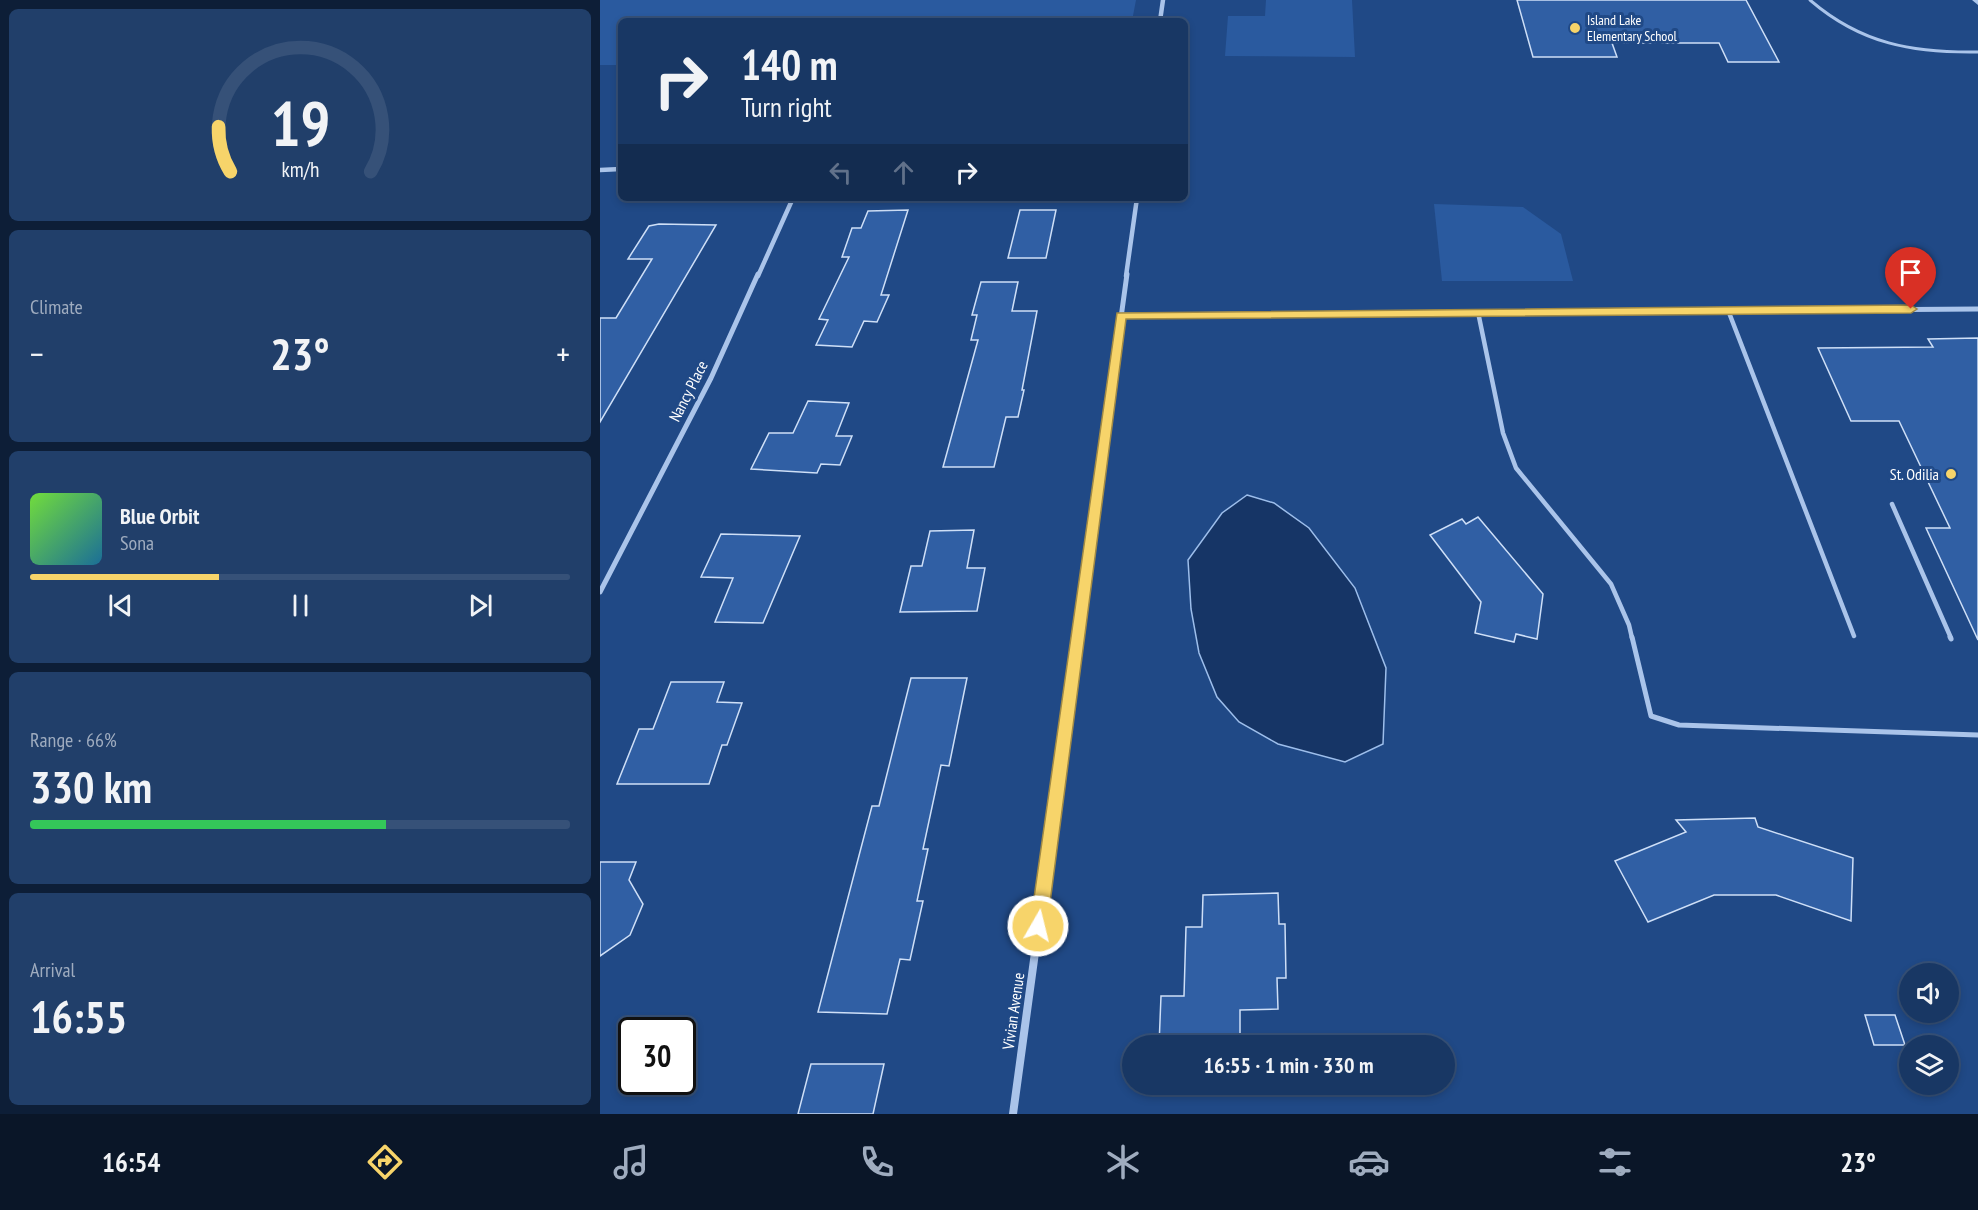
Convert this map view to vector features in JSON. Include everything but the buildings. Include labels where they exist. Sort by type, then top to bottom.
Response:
[{"type":"street","points":[[1160,18],[1163,0]]},
{"type":"street","points":[[1975,0],[1978,3]]},
{"type":"street","points":[[600,170],[618,170]]},
{"type":"street","name":"Nancy Place","points":[[600,592],[711,378],[792,201]]},
{"type":"street","name":"Vivian Avenue","points":[[1013,1114],[1137,201]]},
{"type":"street","points":[[1121,315],[1978,309]]},
{"type":"lane","points":[[1810,0],[1844,27],[1879,42],[1950,54],[1978,52]]},
{"type":"lane","points":[[1728,310],[1854,636]]},
{"type":"lane","points":[[1478,312],[1503,433],[1515,468],[1611,584],[1629,625],[1651,716],[1678,725],[1978,735]]},
{"type":"lane","points":[[1892,504],[1951,639]]},
{"type":"shaded area","points":[[600,0],[1136,0],[1133,18],[618,18],[618,65],[600,65]]},
{"type":"shaded area","points":[[1266,0],[1352,0],[1355,57],[1225,56],[1228,16],[1265,16]]},
{"type":"shaded area","points":[[1434,204],[1523,207],[1561,234],[1573,281],[1442,281]]},
{"type":"shaded area","points":[[1247,495],[1274,503],[1309,528],[1355,588],[1386,668],[1383,744],[1345,762],[1278,744],[1239,722],[1217,697],[1199,653],[1191,609],[1188,560],[1222,513]]},
{"type":"place","name":"Island Lake Elementary School","points":[[1575,28]]},
{"type":"place","name":"St. Odilia","points":[[1951,474]]},
{"type":"route","points":[[1038,926],[1121,315],[1911,309]]}]
